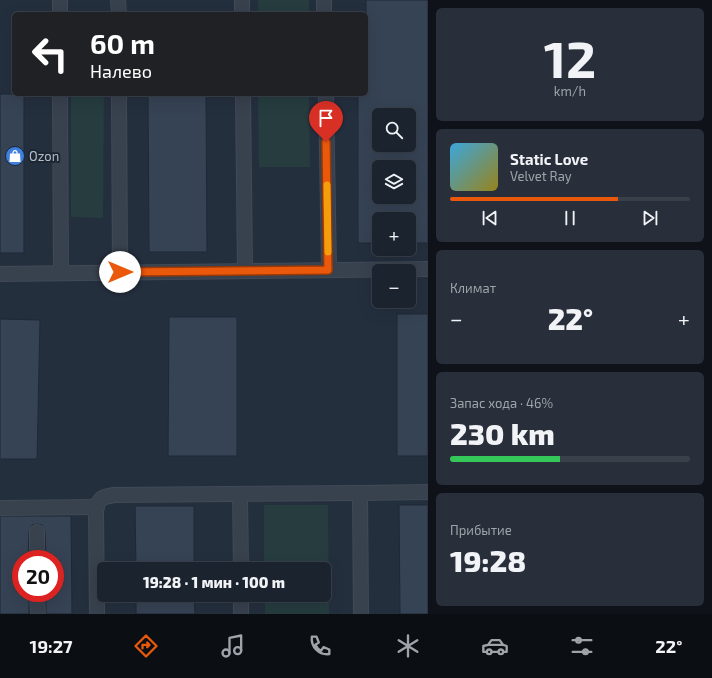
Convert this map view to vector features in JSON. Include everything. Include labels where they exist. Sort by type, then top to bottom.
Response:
[{"type":"lane","points":[[60,0],[60,12]]},
{"type":"lane","points":[[118,0],[118,12]]},
{"type":"lane","points":[[242,0],[242,12]]},
{"type":"lane","points":[[324,0],[324,12]]},
{"type":"lane","points":[[60,96],[61,273]]},
{"type":"lane","points":[[119,96],[120,272]]},
{"type":"lane","points":[[243,96],[245,271]]},
{"type":"lane","points":[[326,96],[328,270]]},
{"type":"lane","points":[[0,274],[428,269]]},
{"type":"lane","points":[[97,614],[96,507],[97,503],[103,497],[114,495],[428,492]]},
{"type":"lane","points":[[360,493],[361,614]]},
{"type":"lane","points":[[240,494],[240,562]]},
{"type":"lane","points":[[0,508],[96,507]]},
{"type":"lane","points":[[37,532],[37,550]]},
{"type":"lane","points":[[37,602],[38,614]]},
{"type":"lane","points":[[241,602],[241,614]]},
{"type":"green space","points":[[258,0],[309,0],[309,12],[258,12]]},
{"type":"green space","points":[[71,96],[104,96],[103,218],[71,217]]},
{"type":"green space","points":[[258,96],[309,96],[310,167],[259,167]]},
{"type":"green space","points":[[264,505],[328,505],[329,562],[264,562]]},
{"type":"green space","points":[[265,602],[329,602],[329,614],[265,614]]},
{"type":"building","points":[[366,0],[428,0],[428,243],[416,243],[416,212],[372,212],[372,243],[358,243],[358,96],[368,96],[368,12],[366,12]]},
{"type":"building","points":[[0,94],[12,94],[12,96],[24,96],[24,253],[0,253]]},
{"type":"building","points":[[148,96],[206,96],[207,252],[149,252]]},
{"type":"building","points":[[397,314],[428,314],[428,456],[397,456]]},
{"type":"building","points":[[169,317],[237,317],[237,456],[168,456]]},
{"type":"building","points":[[0,319],[40,320],[37,459],[0,459]]},
{"type":"building","points":[[399,505],[428,505],[428,614],[400,614]]},
{"type":"building","points":[[135,506],[194,506],[194,562],[136,562]]},
{"type":"building","points":[[0,516],[71,516],[72,614],[46,614],[46,602],[64,602],[64,550],[46,550],[45,532],[42,525],[37,524],[32,525],[29,532],[28,550],[12,550],[12,602],[29,602],[29,614],[0,614]]},
{"type":"building","points":[[136,602],[194,602],[195,614],[136,614]]},
{"type":"slow traffic","points":[[327,185],[328,252]]},
{"type":"place","name":"Ozon","points":[[15,156]]},
{"type":"route","points":[[120,272],[328,270],[326,142]]}]
